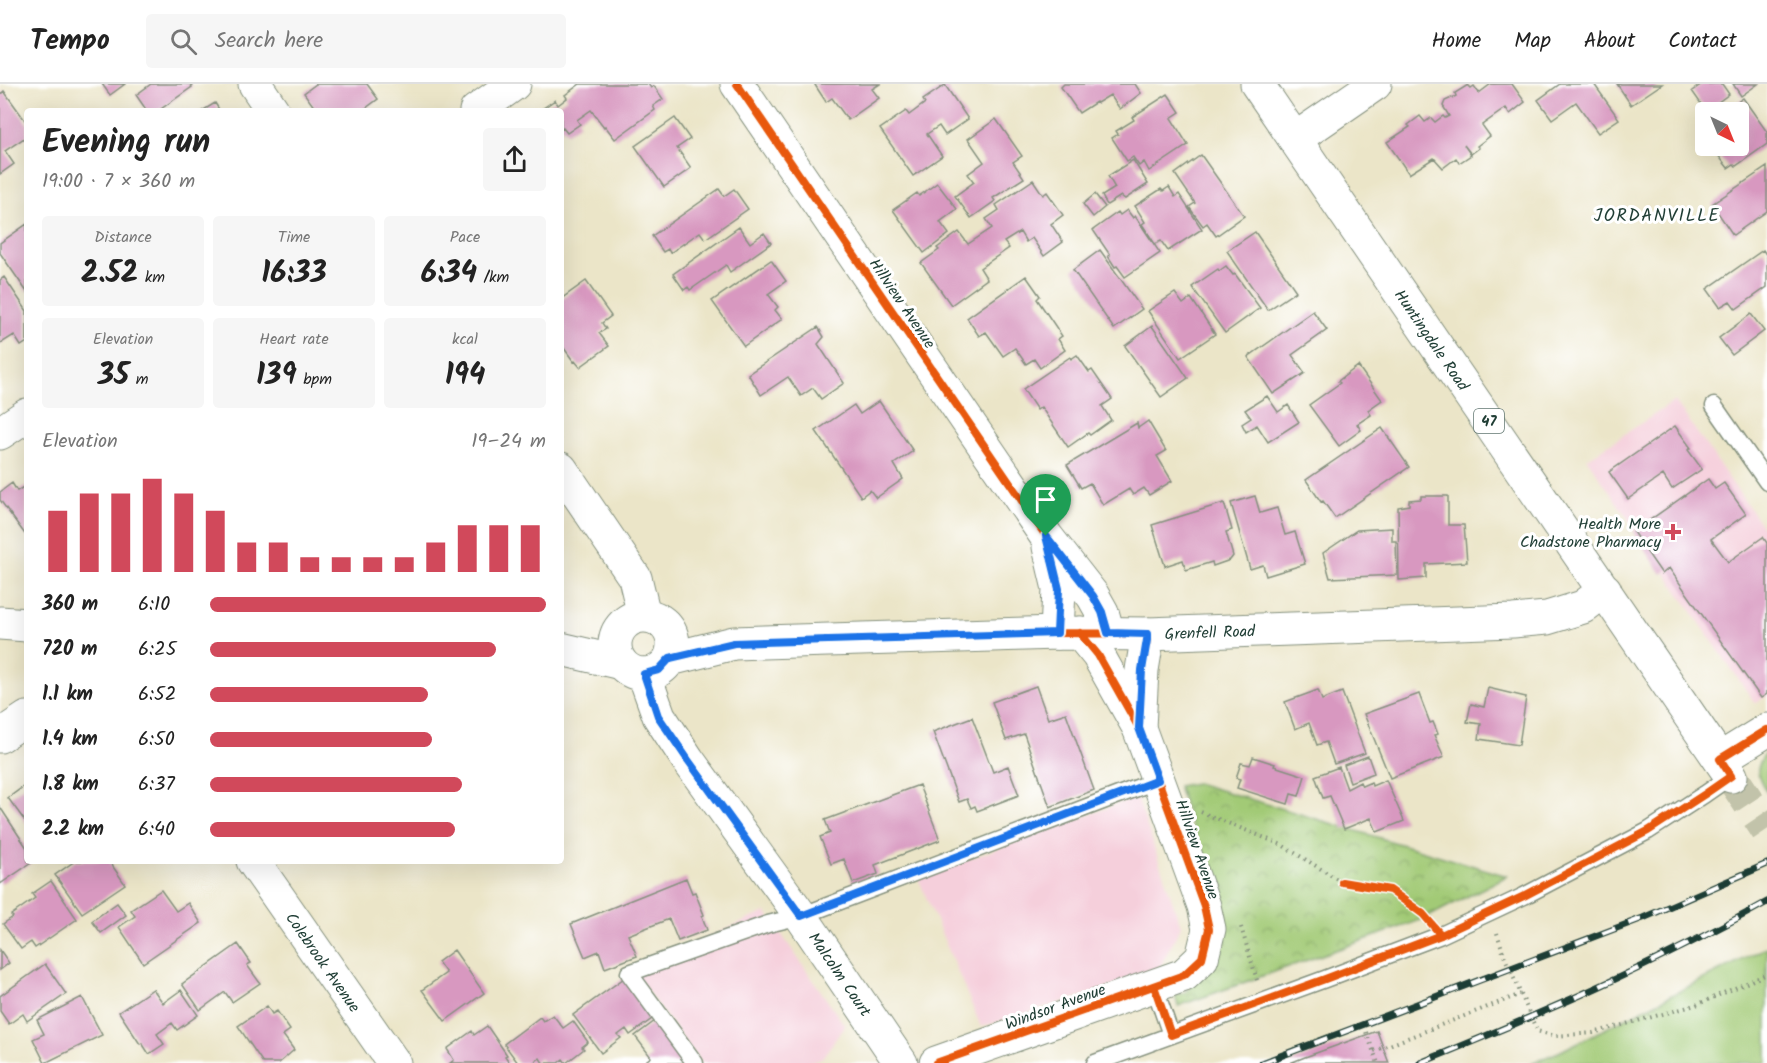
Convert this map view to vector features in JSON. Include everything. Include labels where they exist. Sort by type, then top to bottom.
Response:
[{"type":"street","points":[[255,84],[271,108]]},
{"type":"street","points":[[480,108],[514,84]]},
{"type":"street","name":"Hillview Avenue","points":[[737,84],[1046,536],[1093,596],[1102,612],[1082,633]]},
{"type":"street","name":"Huntingdale Road","points":[[1257,84],[1725,767]]},
{"type":"street","points":[[1295,139],[1375,84]]},
{"type":"street","points":[[0,433],[24,417]]},
{"type":"street","name":"Malcolm Court","points":[[564,472],[635,578],[644,646],[658,716],[801,916],[901,1063]]},
{"type":"street","name":"Hillview Avenue","points":[[1046,536],[1059,589],[1082,633],[1098,654],[1139,728],[1204,906],[1209,929],[1202,957],[1169,980]]},
{"type":"street","name":"Grenfell Road","points":[[564,649],[1082,633],[1148,634],[1514,621],[1547,618],[1583,607],[1605,590]]},
{"type":"street","points":[[0,623],[24,625]]},
{"type":"street","name":"Hillview Avenue","points":[[1139,728],[1142,670],[1148,634]]},
{"type":"street","points":[[1725,767],[1767,730]]},
{"type":"street","name":"Colebrook Avenue","points":[[255,864],[394,1063]]},
{"type":"street","name":"Windsor Avenue","points":[[936,1063],[1169,980]]},
{"type":"lane","points":[[1714,406],[1767,482]]},
{"type":"lane","points":[[1095,1063],[1441,935],[1524,896],[1648,831],[1705,794],[1725,767]]},
{"type":"lane","points":[[695,1063],[629,974],[1162,789]]},
{"type":"lane","points":[[1169,980],[1172,1035]]},
{"type":"path","points":[[1162,789],[1282,845],[1342,882],[1351,884]]},
{"type":"path","points":[[1505,958],[1537,1031],[1555,1036],[1593,1033],[1696,1005],[1767,974]]},
{"type":"path","points":[[1374,1051],[1521,994]]},
{"type":"path","points":[[1366,1032],[1378,1063]]},
{"type":"shaded area","points":[[1675,401],[1767,533],[1767,696],[1755,703],[1587,459]]},
{"type":"shaded area","points":[[1137,797],[1181,926],[1157,973],[981,1027],[918,878]]},
{"type":"shaded area","points":[[766,912],[845,1026],[822,1058],[806,1063],[701,1063],[632,970]]},
{"type":"green space","points":[[1767,750],[1767,793],[1759,776],[1758,767]]},
{"type":"green space","points":[[1196,783],[1507,876],[1426,918],[1178,1006],[1175,995],[1184,993],[1212,967],[1222,918],[1178,786]]},
{"type":"green space","points":[[1767,947],[1767,1063],[1531,1063],[1559,1052]]},
{"type":"building","points":[[102,84],[125,84],[110,95]]},
{"type":"building","points":[[151,84],[190,84],[192,87],[162,108],[145,108],[136,95]]},
{"type":"building","points":[[316,84],[367,84],[378,99],[366,108],[315,108],[304,93]]},
{"type":"building","points":[[580,84],[648,84],[651,88],[654,86],[663,99],[653,106],[655,110],[615,139],[591,110],[577,120],[580,124],[567,133],[564,129],[564,108],[543,108],[555,100],[558,105],[567,98],[565,95]]},
{"type":"building","points":[[816,84],[880,84],[872,89],[879,98],[848,120],[832,98],[826,102]]},
{"type":"building","points":[[1064,84],[1135,84],[1141,93],[1120,109],[1110,95],[1079,113],[1061,87]]},
{"type":"building","points":[[1491,84],[1512,84],[1525,102],[1510,114],[1506,108],[1482,125],[1490,136],[1471,154],[1464,145],[1471,155],[1459,163],[1456,158],[1443,168],[1434,158],[1409,174],[1387,142],[1410,127],[1408,125],[1420,116],[1425,122],[1431,118],[1435,122],[1443,116],[1445,118],[1449,116],[1443,106],[1445,101],[1456,96],[1455,93],[1468,85],[1471,88],[1474,86],[1479,93]]},
{"type":"building","points":[[1560,84],[1594,84],[1619,119],[1598,133],[1576,102],[1552,119],[1538,100]]},
{"type":"building","points":[[1617,84],[1662,84],[1631,105]]},
{"type":"building","points":[[1702,84],[1722,84],[1729,94],[1718,102],[1700,102],[1692,91]]},
{"type":"building","points":[[1733,84],[1758,84],[1741,96]]},
{"type":"building","points":[[945,85],[968,119],[945,135],[939,126],[927,134],[942,156],[913,176],[880,129],[906,111],[909,115],[925,103],[923,100]]},
{"type":"building","points":[[4,91],[24,119],[24,138],[5,151],[14,164],[0,174],[0,95]]},
{"type":"building","points":[[1168,94],[1180,112],[1171,118],[1188,145],[1149,171],[1144,162],[1139,166],[1133,157],[1127,161],[1112,138],[1118,134],[1116,131],[1134,120],[1132,117]]},
{"type":"building","points":[[215,103],[218,108],[207,108]]},
{"type":"building","points":[[1749,106],[1767,132],[1767,144],[1736,166],[1734,164],[1728,168],[1719,156],[1749,156]]},
{"type":"building","points":[[675,118],[690,139],[677,148],[691,168],[664,187],[635,146]]},
{"type":"building","points":[[996,119],[1022,156],[1013,162],[1024,178],[993,198],[995,201],[971,218],[955,196],[974,182],[968,174],[984,162],[968,139]]},
{"type":"building","points":[[1201,155],[1244,216],[1216,236],[1207,223],[1203,226],[1189,207],[1195,203],[1175,174]]},
{"type":"building","points":[[1133,160],[1148,184],[1125,199],[1121,196],[1107,205],[1102,196],[1115,188],[1108,176]]},
{"type":"building","points":[[1767,167],[1767,211],[1733,235],[1712,204]]},
{"type":"building","points":[[1033,180],[1043,195],[1047,192],[1063,215],[1051,224],[1063,242],[1044,256],[1032,238],[1026,242],[1020,232],[1004,242],[1009,248],[980,268],[987,279],[951,305],[921,263],[959,232],[968,244],[992,228],[986,219],[999,210],[996,205]]},
{"type":"building","points":[[937,183],[957,209],[940,222],[949,234],[924,253],[893,210],[917,193],[919,196]]},
{"type":"building","points":[[1169,187],[1175,197],[1179,194],[1202,229],[1168,251],[1161,241],[1155,244],[1142,224],[1145,222],[1135,206],[1161,189],[1163,191]]},
{"type":"building","points":[[719,189],[724,196],[734,189],[748,209],[705,239],[700,232],[670,253],[668,249],[663,252],[652,236]]},
{"type":"building","points":[[1095,194],[1105,207],[1093,217],[1083,204]]},
{"type":"building","points":[[1127,210],[1133,218],[1135,216],[1160,253],[1125,277],[1117,266],[1115,267],[1108,256],[1110,255],[1093,230],[1118,212],[1120,215]]},
{"type":"building","points":[[24,226],[24,288],[0,253],[0,243]]},
{"type":"building","points":[[739,227],[750,243],[764,233],[771,243],[730,272],[726,265],[690,290],[688,287],[684,290],[673,274]]},
{"type":"building","points":[[1255,232],[1296,291],[1268,310],[1227,251]]},
{"type":"building","points":[[1100,250],[1142,309],[1114,329],[1073,270]]},
{"type":"building","points":[[1763,250],[1767,256],[1767,287],[1736,309],[1730,301],[1720,307],[1707,289]]},
{"type":"building","points":[[771,260],[786,281],[768,294],[778,307],[775,310],[782,319],[744,346],[712,301]]},
{"type":"building","points":[[1226,266],[1233,275],[1235,274],[1260,308],[1225,333],[1192,287]]},
{"type":"building","points":[[1026,276],[1040,296],[1037,299],[1062,336],[1058,339],[1065,350],[1040,368],[1034,359],[1026,364],[1015,348],[1003,356],[986,332],[979,336],[967,318]]},
{"type":"building","points":[[4,277],[24,307],[24,344],[21,346],[14,335],[0,344],[0,280]]},
{"type":"building","points":[[586,281],[611,316],[602,323],[606,329],[599,333],[609,346],[580,367],[564,348],[564,297]]},
{"type":"building","points":[[1175,293],[1183,304],[1191,298],[1215,334],[1180,358],[1148,311]]},
{"type":"building","points":[[1313,311],[1327,330],[1292,355],[1305,373],[1273,394],[1248,357]]},
{"type":"building","points":[[1751,314],[1764,331],[1732,355],[1719,338]]},
{"type":"building","points":[[1152,326],[1188,378],[1161,397],[1125,346]]},
{"type":"building","points":[[818,327],[824,337],[818,344],[844,383],[821,399],[813,388],[801,396],[788,377],[761,395],[748,374]]},
{"type":"building","points":[[1077,355],[1089,372],[1092,370],[1112,399],[1102,406],[1111,420],[1068,447],[1041,407],[1037,410],[1023,389],[1070,357],[1071,359]]},
{"type":"building","points":[[1358,366],[1382,400],[1368,410],[1371,415],[1357,424],[1361,430],[1339,446],[1309,405],[1340,383],[1338,381]]},
{"type":"building","points":[[1267,396],[1278,412],[1288,405],[1299,422],[1268,442],[1257,425],[1246,432],[1242,424],[1251,418],[1245,410]]},
{"type":"building","points":[[879,401],[913,451],[894,464],[903,479],[876,498],[870,490],[861,497],[816,431],[854,405],[860,414]]},
{"type":"building","points":[[1148,421],[1166,451],[1157,456],[1172,481],[1149,495],[1144,488],[1133,495],[1129,489],[1103,505],[1090,483],[1081,488],[1067,465],[1137,423],[1138,428]]},
{"type":"building","points":[[1675,426],[1691,448],[1688,450],[1702,469],[1672,489],[1663,475],[1628,499],[1609,472]]},
{"type":"building","points":[[1382,428],[1409,467],[1335,518],[1306,480]]},
{"type":"building","points":[[1708,479],[1715,489],[1724,483],[1746,514],[1711,539],[1728,562],[1763,537],[1767,543],[1767,694],[1761,698],[1669,568],[1662,574],[1633,532]]},
{"type":"building","points":[[12,483],[17,491],[24,487],[24,533],[0,500],[0,492]]},
{"type":"building","points":[[1255,496],[1260,513],[1277,508],[1285,535],[1295,532],[1305,564],[1266,576],[1263,565],[1250,569],[1231,503]]},
{"type":"building","points":[[1421,496],[1448,496],[1448,525],[1464,525],[1467,562],[1426,564],[1426,578],[1399,580],[1398,507],[1409,505],[1409,500],[1421,499]]},
{"type":"building","points":[[1224,503],[1232,530],[1226,532],[1233,556],[1230,560],[1213,566],[1212,562],[1186,570],[1183,560],[1165,566],[1152,525]]},
{"type":"building","points":[[1392,528],[1392,541],[1396,541],[1397,575],[1330,578],[1323,553],[1357,530]]},
{"type":"building","points":[[1036,686],[1048,719],[1066,713],[1094,790],[1050,807],[1024,734],[1006,740],[992,702]]},
{"type":"building","points":[[1488,688],[1526,697],[1519,745],[1479,739],[1481,724],[1467,722],[1471,704],[1484,707]]},
{"type":"building","points":[[1318,690],[1322,700],[1342,692],[1365,753],[1334,764],[1326,742],[1317,745],[1309,723],[1295,729],[1285,702]]},
{"type":"building","points":[[1419,694],[1430,723],[1433,722],[1438,734],[1434,735],[1444,757],[1390,778],[1364,714]]},
{"type":"building","points":[[972,717],[993,772],[1008,766],[1019,795],[977,811],[975,806],[971,808],[967,799],[959,802],[933,732]]},
{"type":"building","points":[[1368,756],[1374,773],[1350,782],[1344,765]]},
{"type":"building","points":[[1253,757],[1305,776],[1299,796],[1291,794],[1288,804],[1237,788],[1240,779],[1236,778],[1241,763],[1250,765]]},
{"type":"building","points":[[1339,767],[1347,789],[1360,782],[1362,786],[1371,782],[1372,786],[1386,780],[1404,821],[1377,832],[1371,818],[1344,829],[1330,796],[1323,798],[1315,776]]},
{"type":"building","points":[[919,785],[940,840],[875,865],[878,874],[853,883],[844,859],[831,864],[820,837],[830,833],[825,820]]},
{"type":"building","points":[[24,786],[24,820],[8,798]]},
{"type":"building","points":[[0,807],[24,843],[24,864],[30,864],[0,884]]},
{"type":"building","points":[[71,864],[111,864],[125,884],[82,913],[55,875]]},
{"type":"building","points":[[686,878],[692,893],[695,892],[707,930],[678,941],[669,919],[628,935],[637,956],[605,968],[599,951],[585,957],[571,924]]},
{"type":"building","points":[[51,881],[77,919],[35,948],[31,942],[21,949],[3,924],[13,917],[11,915],[35,898],[32,894]]},
{"type":"building","points":[[161,890],[176,911],[188,903],[201,923],[143,963],[119,927],[135,916],[131,910]]},
{"type":"building","points":[[117,903],[126,915],[101,933],[92,921]]},
{"type":"building","points":[[238,944],[251,963],[247,965],[260,983],[232,1002],[225,992],[200,1010],[182,984]]},
{"type":"building","points":[[0,950],[9,963],[0,970]]},
{"type":"building","points":[[454,950],[484,993],[445,1021],[422,990],[446,973],[438,962]]},
{"type":"building","points":[[45,964],[66,994],[27,1021],[23,1014],[9,1024],[0,1011],[0,996]]},
{"type":"building","points":[[627,976],[656,1016],[630,1035],[626,1029],[618,1035],[621,1038],[601,1053],[573,1015]]},
{"type":"building","points":[[153,989],[163,1003],[181,990],[198,1015],[177,1030],[172,1023],[157,1034],[164,1044],[149,1054],[119,1012]]},
{"type":"building","points":[[82,997],[102,1035],[45,1063],[33,1039],[44,1034],[37,1020]]},
{"type":"building","points":[[267,1006],[272,1014],[277,1011],[290,1030],[283,1035],[294,1050],[279,1063],[263,1063],[238,1026]]},
{"type":"building","points":[[553,1015],[563,1028],[573,1021],[588,1042],[582,1047],[584,1049],[566,1063],[563,1059],[558,1063],[543,1063],[540,1058],[533,1063],[518,1063],[504,1044],[540,1017],[543,1021]]},
{"type":"building","points":[[659,1018],[689,1059],[683,1063],[643,1063],[651,1057],[635,1036]]},
{"type":"building","points":[[487,1026],[510,1063],[450,1063],[454,1060],[447,1049],[472,1031],[474,1035]]},
{"type":"building","points":[[1377,1031],[1389,1063],[1290,1063],[1305,1057]]},
{"type":"tunnel","points":[[1731,776],[1767,830]]},
{"type":"railway","points":[[1262,1063],[1643,918],[1767,864]]},
{"type":"railway","points":[[1420,1063],[1596,988],[1683,947],[1767,902]]},
{"type":"cycle path","points":[[737,84],[1046,536],[1093,596],[1102,612],[1108,633]]},
{"type":"cycle path","points":[[1047,541],[1059,589],[1057,633],[1148,634],[1142,670],[1139,728]]},
{"type":"cycle path","points":[[936,1063],[1184,975],[1202,958],[1209,929],[1204,906],[1139,728],[1098,655],[1080,633]]},
{"type":"cycle path","points":[[1154,986],[1171,1035],[1441,935],[1524,896],[1648,831],[1731,776],[1720,759],[1767,730]]},
{"type":"cycle path","points":[[1342,882],[1390,890],[1423,914],[1441,935]]},
{"type":"place","name":"Health More Chadstone Pharmacy","points":[[1673,532]]},
{"type":"district","name":"JORDANVILLE","points":[[1657,215]]},
{"type":"route","points":[[1046,536],[1093,596],[1102,612],[1108,633],[1148,634],[1142,670],[1139,728],[1158,780],[801,916],[658,716],[644,674],[659,670],[670,658],[734,643],[1057,633],[1059,589],[1046,536]]}]
